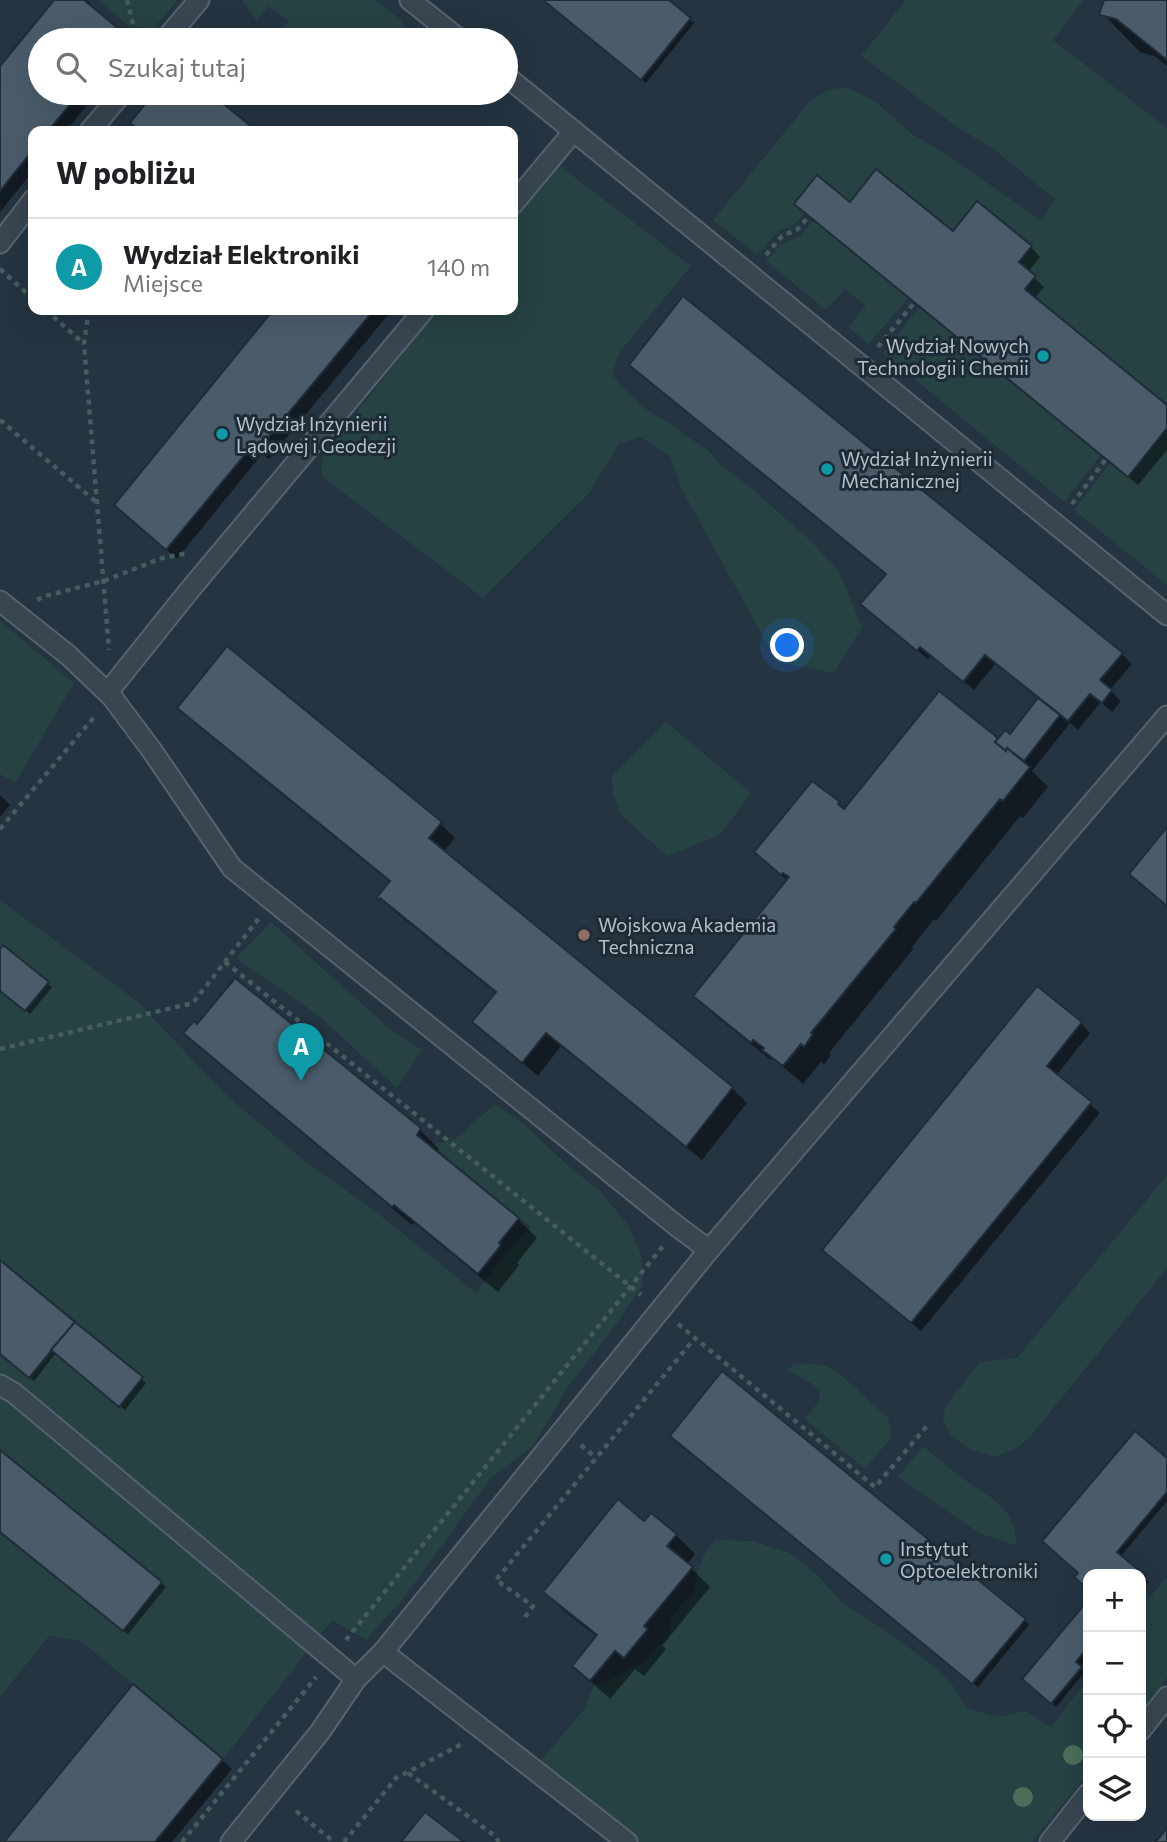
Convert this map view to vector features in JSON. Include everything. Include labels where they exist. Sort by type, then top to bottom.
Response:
[{"type":"lane","points":[[175,28],[198,0]]},
{"type":"lane","points":[[410,0],[445,28]]},
{"type":"lane","points":[[518,86],[1167,615]]},
{"type":"lane","points":[[94,126],[112,105]]},
{"type":"lane","points":[[518,198],[573,131]]},
{"type":"lane","points":[[0,243],[28,207]]},
{"type":"lane","points":[[110,694],[220,554],[420,315]]},
{"type":"lane","points":[[0,601],[68,655],[110,694],[232,868],[709,1250]]},
{"type":"lane","points":[[232,1842],[320,1732],[356,1679],[383,1652],[709,1250],[1167,716]]},
{"type":"lane","points":[[0,1385],[356,1679]]},
{"type":"lane","points":[[383,1652],[627,1842]]},
{"type":"lane","points":[[1146,1724],[1167,1697]]},
{"type":"lane","points":[[1050,1842],[1083,1800]]},
{"type":"path","points":[[127,0],[134,28]]},
{"type":"path","points":[[749,275],[782,236],[798,229],[809,216]]},
{"type":"path","points":[[0,269],[28,294]]},
{"type":"path","points":[[873,353],[914,303]]},
{"type":"path","points":[[52,315],[84,344]]},
{"type":"path","points":[[88,315],[84,344],[110,649],[90,676]]},
{"type":"path","points":[[0,420],[96,501]]},
{"type":"path","points":[[1067,510],[1106,459]]},
{"type":"path","points":[[17,613],[45,596],[104,582],[162,558],[193,552],[220,554]]},
{"type":"path","points":[[0,829],[110,694]]},
{"type":"path","points":[[0,1049],[193,1003],[272,901]]},
{"type":"path","points":[[225,962],[661,1310],[875,1487],[927,1426]]},
{"type":"path","points":[[182,1842],[678,1227]]},
{"type":"path","points":[[525,1617],[533,1606],[496,1580],[694,1339]]},
{"type":"path","points":[[344,1842],[396,1778],[485,1732]]},
{"type":"path","points":[[408,1773],[494,1835],[499,1842]]},
{"type":"path","points":[[296,1811],[334,1842]]},
{"type":"green space","points":[[100,0],[177,0],[155,28],[126,24]]},
{"type":"green space","points":[[242,0],[376,0],[401,20],[405,28],[283,28],[288,21],[268,6],[257,21]]},
{"type":"green space","points":[[906,0],[1083,0],[1053,40],[1167,128],[1167,405],[1025,289],[1036,276],[1019,262],[1032,246],[977,201],[953,231],[876,169],[850,202],[817,175],[794,203],[805,213],[791,227],[779,230],[757,255],[713,220],[810,101],[828,90],[845,87],[876,102],[912,134],[1042,221],[1055,199],[992,148],[960,129],[861,56]]},
{"type":"green space","points":[[556,163],[691,266],[619,353],[612,375],[647,410],[708,450],[720,464],[811,541],[839,571],[862,627],[834,673],[777,662],[681,488],[670,456],[640,437],[619,444],[590,492],[483,598],[321,476],[323,454],[434,315],[518,315],[518,211]]},
{"type":"green space","points":[[814,220],[908,298],[869,344],[848,327],[866,306],[845,289],[826,310],[766,261],[781,245],[801,235]]},
{"type":"green space","points":[[919,307],[1101,455],[1064,502],[883,353]]},
{"type":"green space","points":[[1167,428],[1167,585],[1074,510],[1110,463],[1128,477]]},
{"type":"green space","points":[[0,621],[74,683],[15,783],[0,774]]},
{"type":"green space","points":[[666,722],[751,793],[720,835],[667,856],[622,816],[613,795],[612,776]]},
{"type":"green space","points":[[0,900],[137,1001],[227,1096],[306,1162],[374,1210],[476,1293],[507,1252],[531,1227],[432,1145],[455,1139],[495,1104],[525,1125],[565,1163],[600,1191],[628,1225],[641,1254],[643,1285],[570,1384],[533,1446],[491,1478],[403,1599],[366,1640],[332,1620],[223,1759],[81,1641],[49,1636],[0,1697]]},
{"type":"green space","points":[[271,922],[390,1029],[422,1050],[397,1088],[319,1016],[236,958]]},
{"type":"green space","points":[[1167,1175],[1167,1268],[1030,1437],[1017,1448],[995,1457],[969,1449],[951,1435],[943,1421],[945,1407],[980,1362],[1017,1358]]},
{"type":"green space","points":[[793,1365],[825,1365],[841,1375],[888,1418],[890,1439],[865,1469],[805,1419],[819,1401],[820,1391],[787,1370]]},
{"type":"green space","points":[[923,1446],[1005,1510],[1015,1531],[1017,1546],[979,1533],[898,1477]]},
{"type":"green space","points":[[715,1540],[753,1541],[790,1553],[817,1575],[843,1603],[931,1664],[953,1686],[967,1708],[996,1717],[1026,1711],[1051,1727],[1083,1685],[1083,1780],[1032,1842],[639,1842],[537,1765],[585,1708],[594,1684],[646,1662],[668,1638],[671,1619],[681,1604],[694,1594],[702,1559]]},
{"type":"green space","points":[[1165,1578],[1167,1678],[1146,1704],[1146,1632],[1146,1603]]},
{"type":"building","points":[[54,0],[84,0],[118,28],[31,28]]},
{"type":"building","points":[[543,0],[669,0],[691,18],[641,80]]},
{"type":"building","points":[[1104,0],[1167,0],[1167,60],[1116,19],[1099,15]]},
{"type":"building","points":[[28,32],[28,105],[70,105],[52,126],[28,126],[28,156],[0,191],[0,66]]},
{"type":"building","points":[[144,105],[225,105],[251,126],[134,126],[130,123]]},
{"type":"building","name":"Wydział Nowych Technologii i Chemii","points":[[876,169],[953,231],[977,201],[1032,246],[1019,262],[1036,276],[1025,289],[1167,405],[1167,428],[1128,477],[794,204],[817,175],[850,202]]},
{"type":"building","name":"Wydział Inżynierii Mechanicznej","points":[[683,296],[1123,653],[1100,680],[1112,690],[1102,703],[1090,694],[1068,721],[985,655],[963,682],[920,647],[917,651],[860,604],[886,574],[629,365]]},
{"type":"building","name":"Wydział Inżynierii Lądowej i Geodezji","points":[[269,315],[370,315],[258,450],[252,446],[166,550],[114,505]]},
{"type":"building","points":[[227,646],[442,822],[429,838],[733,1087],[686,1147],[546,1033],[522,1063],[472,1022],[496,992],[380,898],[376,898],[390,881],[177,708]]},
{"type":"building","points":[[939,691],[998,738],[995,742],[1030,767],[1003,801],[1000,799],[916,903],[914,902],[894,927],[896,929],[811,1033],[813,1034],[804,1047],[801,1044],[783,1066],[762,1050],[764,1048],[753,1040],[751,1043],[693,996],[789,877],[783,873],[781,875],[754,852],[812,781],[840,802],[838,804],[844,809]]},
{"type":"building","points":[[1038,698],[1060,715],[1024,761],[995,742],[1005,730],[1010,734]]},
{"type":"building","points":[[1167,827],[1167,906],[1129,874]]},
{"type":"building","points":[[3,945],[49,982],[25,1011],[0,991],[0,949]]},
{"type":"building","points":[[235,978],[421,1128],[417,1135],[519,1218],[478,1274],[394,1205],[392,1207],[183,1033],[194,1021],[197,1024]]},
{"type":"building","points":[[1037,986],[1082,1022],[1047,1066],[1092,1102],[911,1323],[822,1250]]},
{"type":"building","points":[[0,1260],[75,1322],[29,1378],[0,1354]]},
{"type":"building","points":[[75,1322],[143,1377],[119,1407],[51,1350]]},
{"type":"building","name":"Instytut Optoelektroniki","points":[[722,1371],[1026,1619],[972,1684],[670,1436]]},
{"type":"building","name":"Instytut Optoelektroniki","points":[[1135,1431],[1167,1458],[1167,1492],[1117,1552],[1138,1569],[1083,1569],[1083,1585],[1074,1577],[1078,1573],[1042,1541]]},
{"type":"building","points":[[0,1450],[162,1582],[123,1631],[0,1532]]},
{"type":"building","points":[[618,1499],[644,1521],[651,1513],[677,1534],[667,1546],[693,1567],[644,1626],[648,1629],[624,1658],[615,1651],[590,1681],[572,1666],[597,1635],[543,1592]]},
{"type":"building","name":"Instytut Optoelektroniki","points":[[1083,1606],[1083,1653],[1076,1662],[1082,1667],[1051,1704],[1022,1679]]},
{"type":"building","points":[[133,1684],[223,1759],[155,1842],[4,1842]]},
{"type":"building","points":[[425,1812],[464,1842],[401,1842]]},
{"type":"building","points":[[1167,1828],[1167,1842],[1155,1842],[1159,1838]]},
{"type":"place","name":"Wydział Nowych Technologii i Chemii","points":[[1043,356]]},
{"type":"place","name":"Wydział Inżynierii Lądowej i Geodezji","points":[[222,434]]},
{"type":"place","name":"Wydział Inżynierii Mechanicznej","points":[[827,469]]},
{"type":"place","name":"Wojskowa Akademia Techniczna","points":[[584,935]]},
{"type":"place","name":"Wydział Elektroniki","points":[[301,1081]]},
{"type":"place","name":"Instytut Optoelektroniki","points":[[886,1559]]}]
